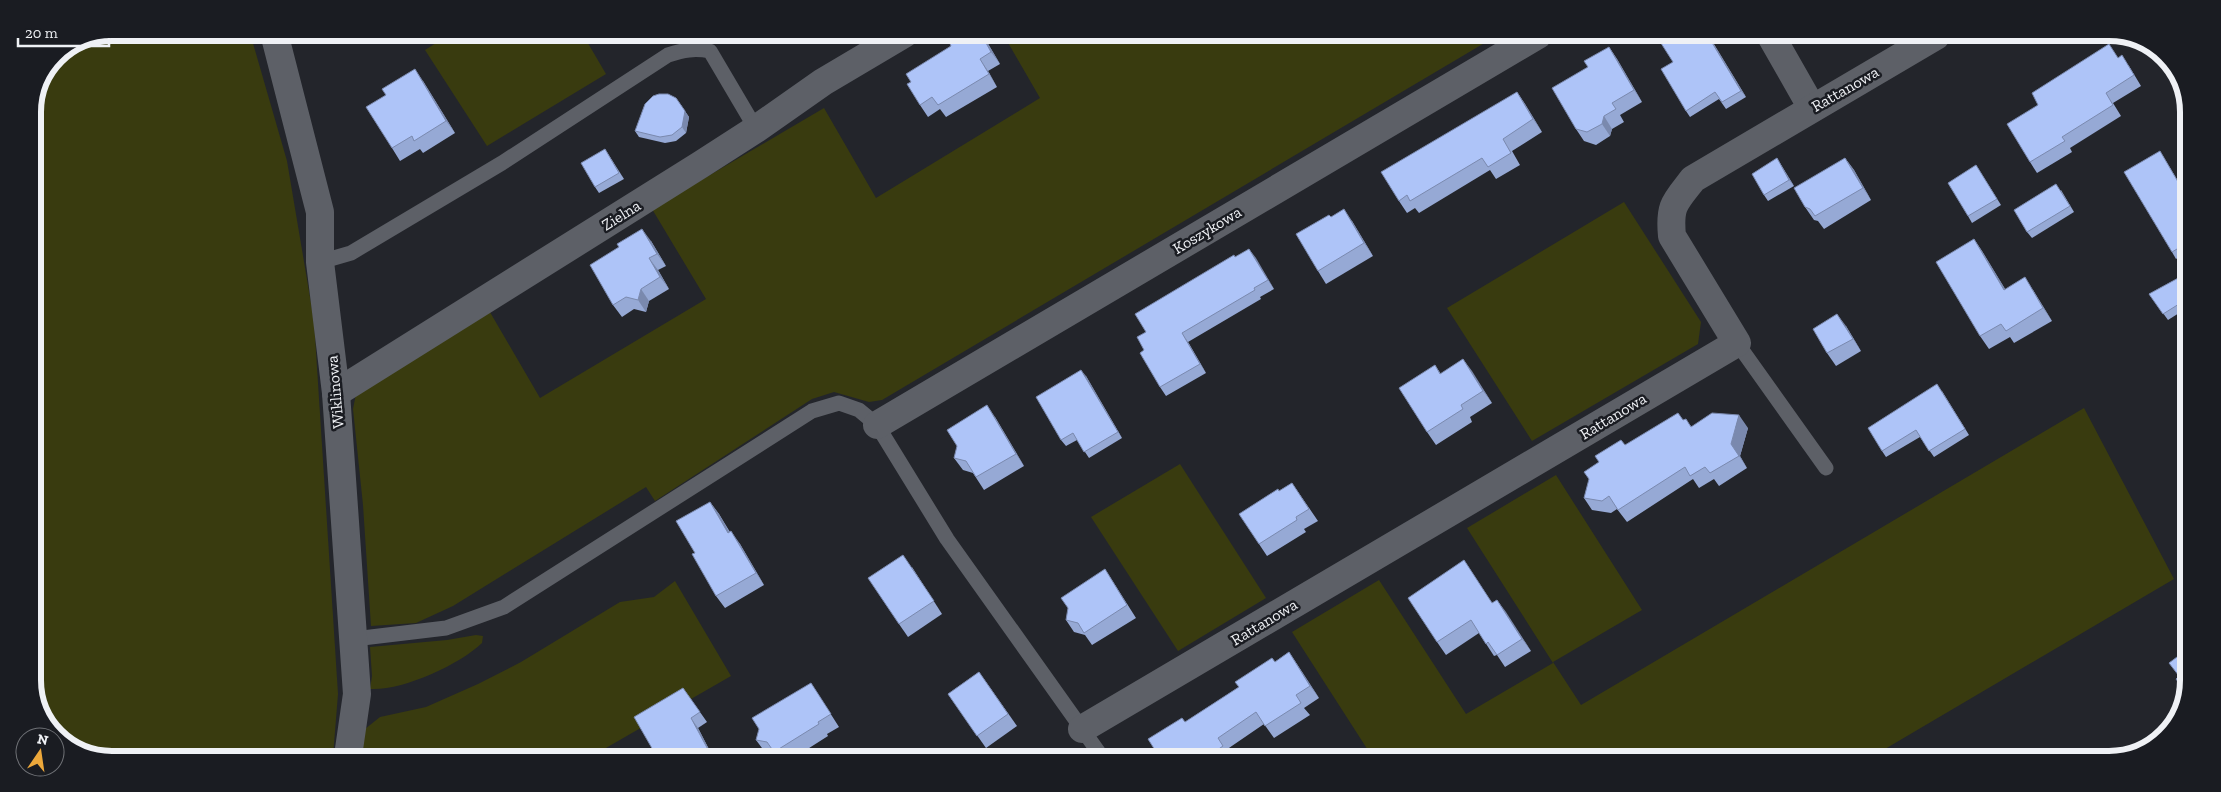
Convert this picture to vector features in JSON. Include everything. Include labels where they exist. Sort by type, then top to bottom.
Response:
[{"type":"street","name":"Wiklinowa","points":[[282,41],[320,212],[320,262],[336,393],[357,694],[349,751]]},
{"type":"street","name":"Zielna","points":[[336,393],[756,129],[823,82],[892,41]]},
{"type":"street","name":"Koszykowa","points":[[877,425],[1528,41]]},
{"type":"street","points":[[1775,41],[1812,108]]},
{"type":"street","name":"Rattanowa","points":[[1082,729],[1737,343],[1672,236],[1670,216],[1676,202],[1693,179],[1927,41]]},
{"type":"lane","points":[[320,262],[351,253],[502,163],[668,55],[696,48],[710,51],[756,129]]},
{"type":"lane","points":[[1737,343],[1826,468]]},
{"type":"lane","points":[[354,639],[446,628],[504,607],[812,410],[839,403],[859,410],[877,425],[947,539],[1098,751]]},
{"type":"shaded area","points":[[112,41],[252,41],[287,161],[314,321],[338,694],[333,751],[112,751],[89,747],[77,741],[65,733],[65,727],[59,727],[56,723],[45,703],[41,684],[41,112],[47,85],[53,73],[62,62],[73,53],[85,47]]},
{"type":"shaded area","points":[[439,41],[587,41],[606,74],[487,146],[425,50]]},
{"type":"shaded area","points":[[1007,41],[1488,41],[882,400],[869,402],[834,392],[812,399],[655,501],[646,487],[453,606],[416,623],[371,626],[363,505],[353,409],[356,394],[487,307],[540,398],[706,299],[652,209],[824,108],[876,198],[1040,98]]},
{"type":"shaded area","points":[[1624,202],[1701,322],[1698,344],[1532,441],[1447,308]]},
{"type":"shaded area","points":[[2084,408],[2174,579],[1882,751],[1368,751],[1292,632],[1379,580],[1466,714],[1553,663],[1467,528],[1556,475],[1642,610],[1553,662],[1581,705]]},
{"type":"shaded area","points":[[1180,464],[1266,598],[1178,651],[1091,517]]},
{"type":"shaded area","points":[[675,581],[731,676],[601,751],[361,751],[365,729],[380,717],[426,707],[521,662],[620,602],[654,597]]},
{"type":"shaded area","points":[[476,635],[483,636],[482,643],[445,668],[398,686],[370,689],[372,676],[370,647],[447,640]]},
{"type":"building","points":[[949,41],[985,41],[991,52],[980,59],[989,74],[938,105],[932,97],[920,105],[907,84],[911,82],[906,74],[951,46]]},
{"type":"building","points":[[1660,41],[1711,41],[1741,91],[1722,102],[1715,92],[1686,111],[1661,69],[1673,62]]},
{"type":"building","points":[[2109,44],[2118,58],[2122,55],[2134,75],[2106,93],[2113,105],[2062,137],[2065,141],[2030,162],[2007,124],[2038,105],[2032,93]]},
{"type":"building","points":[[1609,47],[1634,90],[1612,103],[1616,109],[1604,116],[1602,124],[1587,132],[1576,129],[1552,88],[1588,67],[1584,61]]},
{"type":"building","points":[[415,69],[446,121],[414,141],[412,136],[392,148],[366,107],[386,95],[382,89]]},
{"type":"building","points":[[1517,92],[1533,119],[1503,139],[1511,153],[1488,167],[1482,158],[1410,201],[1407,195],[1399,201],[1381,172]]},
{"type":"building","points":[[668,94],[676,98],[685,111],[682,127],[672,135],[660,137],[635,131],[645,104],[653,96]]},
{"type":"building","points":[[605,149],[619,173],[595,187],[581,163]]},
{"type":"building","points":[[2160,151],[2180,185],[2180,247],[2172,252],[2124,172]]},
{"type":"building","points":[[1777,158],[1789,180],[1764,195],[1752,174]]},
{"type":"building","points":[[1845,158],[1863,188],[1815,216],[1810,209],[1805,207],[1794,188]]},
{"type":"building","points":[[1976,165],[1997,199],[1968,216],[1948,183]]},
{"type":"building","points":[[2056,184],[2070,206],[2027,232],[2014,210]]},
{"type":"building","points":[[1344,209],[1364,243],[1318,271],[1296,234],[1329,215],[1331,217]]},
{"type":"building","points":[[642,229],[657,254],[649,258],[660,277],[641,289],[638,300],[626,297],[613,305],[590,265],[619,247],[617,244]]},
{"type":"building","points":[[1974,239],[2004,290],[2025,277],[2043,308],[2006,331],[2001,324],[1980,336],[1936,262]]},
{"type":"building","points":[[1249,249],[1268,280],[1254,288],[1255,290],[1182,333],[1200,364],[1160,387],[1140,353],[1144,350],[1137,337],[1146,332],[1135,314],[1234,255],[1235,257]]},
{"type":"building","points":[[2180,277],[2180,303],[2163,314],[2149,294]]},
{"type":"building","points":[[1837,314],[1853,339],[1827,353],[1813,329]]},
{"type":"building","points":[[1463,359],[1483,391],[1461,405],[1463,409],[1427,432],[1399,388],[1435,365],[1440,374]]},
{"type":"building","points":[[1081,370],[1118,432],[1084,452],[1073,433],[1061,440],[1036,397]]},
{"type":"building","points":[[1937,384],[1965,429],[1929,451],[1916,430],[1882,451],[1868,428]]},
{"type":"building","points":[[987,405],[1016,454],[976,477],[966,461],[954,458],[957,446],[947,430]]},
{"type":"building","points":[[1678,413],[1683,420],[1686,419],[1691,427],[1712,413],[1739,415],[1731,444],[1739,456],[1710,473],[1705,467],[1690,476],[1685,467],[1618,510],[1609,496],[1602,501],[1584,498],[1589,479],[1584,472],[1599,462],[1595,456],[1621,440],[1625,445]]},
{"type":"building","points":[[1292,483],[1309,509],[1296,517],[1297,520],[1259,544],[1239,514],[1278,489],[1279,491]]},
{"type":"building","points":[[710,502],[728,533],[731,531],[756,573],[716,596],[692,554],[695,553],[676,521]]},
{"type":"building","points":[[903,555],[934,601],[899,624],[868,578]]},
{"type":"building","points":[[1464,560],[1492,603],[1497,600],[1522,639],[1497,655],[1488,642],[1486,644],[1471,620],[1437,642],[1408,598]]},
{"type":"building","points":[[1105,569],[1127,605],[1084,633],[1078,623],[1066,620],[1068,608],[1061,598]]},
{"type":"building","points":[[1289,652],[1310,686],[1296,695],[1301,703],[1265,726],[1256,712],[1218,738],[1223,746],[1216,751],[1156,751],[1148,739],[1182,718],[1185,722],[1239,687],[1235,682],[1272,658],[1275,662]]},
{"type":"building","points":[[2180,655],[2179,684],[2176,679],[2179,676],[2169,663]]},
{"type":"building","points":[[979,672],[1008,714],[977,736],[948,694]]},
{"type":"building","points":[[811,683],[831,714],[818,722],[819,724],[776,751],[773,751],[767,742],[756,740],[759,729],[752,718]]},
{"type":"building","points":[[683,688],[700,712],[691,718],[709,751],[654,751],[634,717]]}]
